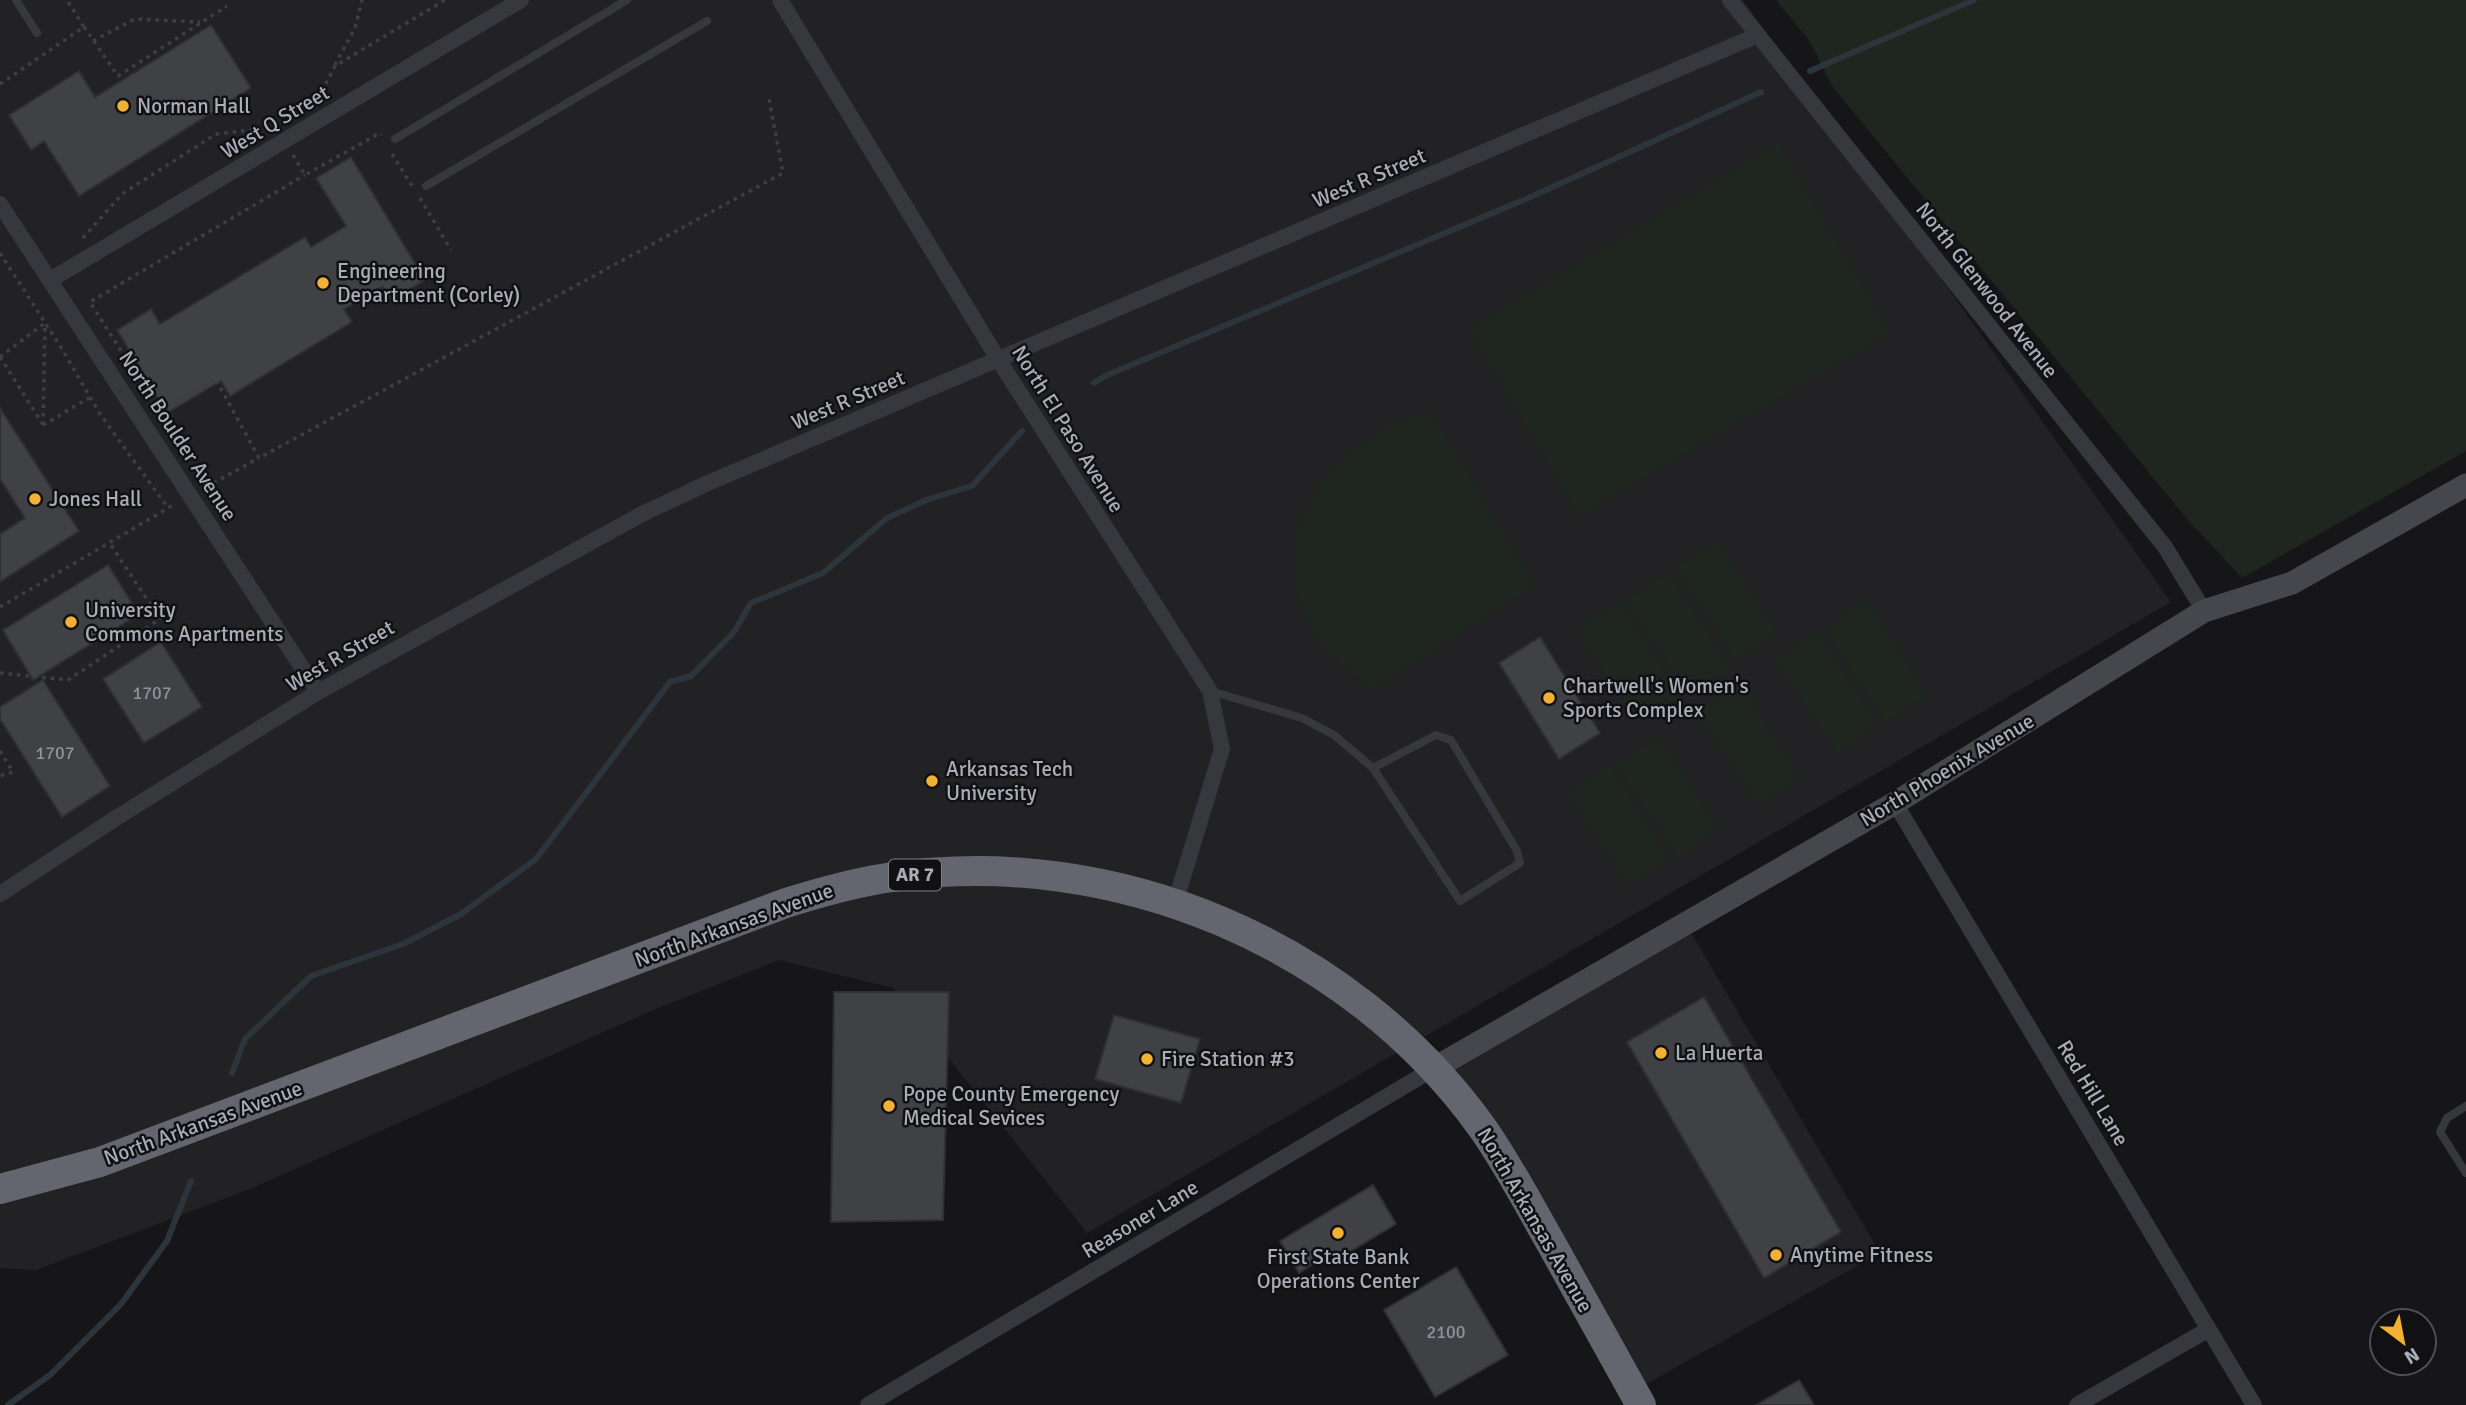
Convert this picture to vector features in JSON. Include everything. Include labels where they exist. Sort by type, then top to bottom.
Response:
[{"type":"highway","name":"North Arkansas Avenue","points":[[0,1189],[100,1162],[786,903],[843,886],[894,877],[997,871],[1048,875],[1099,882],[1175,903],[1245,931],[1323,975],[1375,1013],[1433,1069],[1480,1125],[1508,1168],[1641,1405]]},
{"type":"street","name":"West Q Street","points":[[50,280],[521,0]]},
{"type":"street","name":"North El Paso Avenue","points":[[780,0],[998,359],[1210,691],[1222,749],[1175,903]]},
{"type":"street","name":"North Glenwood Avenue","points":[[1730,0],[2165,547],[2204,611]]},
{"type":"street","name":"West R Street","points":[[0,894],[318,692],[644,513],[708,483],[1758,34]]},
{"type":"street","name":"North Boulder Avenue","points":[[0,204],[318,692]]},
{"type":"street","name":"North Phoenix Avenue","points":[[1433,1069],[1895,803],[2204,611],[2292,583],[2466,485]]},
{"type":"street","name":"Red Hill Lane","points":[[1895,803],[2254,1405]]},
{"type":"street","name":"Reasoner Lane","points":[[868,1405],[1433,1069]]},
{"type":"street","points":[[2077,1405],[2209,1329]]},
{"type":"lane","points":[[16,0],[37,33]]},
{"type":"lane","points":[[394,139],[627,0]]},
{"type":"lane","points":[[426,186],[707,22]]},
{"type":"lane","points":[[1210,691],[1302,718],[1334,735],[1373,768],[1460,901],[1520,863],[1517,851],[1451,740],[1436,735],[1373,768]]},
{"type":"lane","points":[[2466,1106],[2446,1118],[2440,1132],[2466,1173]]},
{"type":"path","points":[[67,0],[118,76],[227,6]]},
{"type":"path","points":[[305,175],[291,151],[355,28],[362,0]]},
{"type":"path","points":[[335,66],[445,0]]},
{"type":"path","points":[[93,41],[135,19],[202,22]]},
{"type":"path","points":[[0,84],[84,27]]},
{"type":"path","points":[[0,607],[259,457],[783,173],[769,99]]},
{"type":"path","points":[[76,246],[122,194],[216,134],[274,128]]},
{"type":"path","points":[[132,369],[90,302],[380,133],[451,250]]},
{"type":"path","points":[[0,253],[90,398],[167,508]]},
{"type":"path","points":[[43,425],[0,357],[45,323]]},
{"type":"path","points":[[43,425],[45,323]]},
{"type":"path","points":[[153,402],[160,414],[215,378],[259,457]]},
{"type":"path","points":[[43,425],[90,398]]},
{"type":"path","points":[[0,673],[68,680],[160,619],[109,542]]},
{"type":"path","points":[[0,751],[13,772],[0,776]]},
{"type":"shaded area","name":"Arkansas Tech University","points":[[0,0],[1743,0],[2171,602],[1087,1233],[893,988],[779,960],[651,1011],[250,1189],[36,1270],[0,1268]]},
{"type":"shaded area","points":[[1776,0],[2466,0],[2466,451],[2242,578],[2187,519],[1832,86],[1809,40]]},
{"type":"shaded area","points":[[1779,142],[1891,333],[1579,517],[1468,329]]},
{"type":"shaded area","points":[[1432,412],[1536,586],[1372,691],[1320,646],[1296,593],[1295,530],[1327,471],[1389,423]]},
{"type":"shaded area","points":[[1718,539],[1779,634],[1736,662],[1674,568]]},
{"type":"shaded area","points":[[1669,571],[1730,667],[1688,694],[1625,601]]},
{"type":"shaded area","points":[[1867,599],[1928,695],[1886,723],[1823,629]]},
{"type":"shaded area","points":[[1620,600],[1681,696],[1638,724],[1575,629]]},
{"type":"shaded area","points":[[1818,630],[1879,726],[1837,754],[1774,660]]},
{"type":"shaded area","points":[[1740,682],[1801,778],[1758,806],[1696,712]]},
{"type":"shaded area","points":[[1660,735],[1720,830],[1678,859],[1615,764]]},
{"type":"shaded area","points":[[1610,764],[1671,859],[1628,887],[1566,793]]},
{"type":"shaded area","points":[[1686,924],[1880,1253],[1634,1391],[1433,1069]]},
{"type":"building","name":"Norman Hall","points":[[211,25],[251,88],[79,196],[44,141],[31,150],[9,115],[79,71],[95,97]]},
{"type":"building","name":"Engineering Department (Corley)","points":[[351,157],[425,280],[391,301],[382,287],[344,309],[352,322],[230,396],[221,381],[167,413],[117,330],[151,309],[160,324],[305,237],[311,247],[346,226],[316,178]]},
{"type":"building","name":"Jones Hall","points":[[0,408],[79,531],[0,582],[0,534],[25,518],[0,479]]},
{"type":"building","name":"University Commons Apartments","points":[[108,565],[139,614],[33,680],[3,630]]},
{"type":"building","name":"Chartwell's Women's Sports Complex","points":[[1540,637],[1600,733],[1559,759],[1499,663]]},
{"type":"building","name":"University Commons Apartments","points":[[161,642],[202,707],[144,743],[103,679]]},
{"type":"building","name":"University Commons Apartments","points":[[43,680],[110,786],[62,817],[0,719],[0,707]]},
{"type":"building","name":"Pope County Emergency Medical Sevices","points":[[834,992],[949,992],[943,1220],[831,1222]]},
{"type":"building","points":[[1704,997],[1841,1232],[1764,1278],[1627,1042]]},
{"type":"building","name":"Fire Station #3","points":[[1114,1015],[1200,1039],[1181,1103],[1095,1079]]},
{"type":"building","name":"First State Bank Operations Center","points":[[1373,1185],[1396,1224],[1338,1259],[1334,1251],[1299,1273],[1280,1241]]},
{"type":"building","points":[[1456,1267],[1508,1355],[1435,1397],[1384,1310]]},
{"type":"building","points":[[1799,1380],[1814,1405],[1756,1405]]},
{"type":"waterway","points":[[1810,71],[1974,0]]},
{"type":"waterway","points":[[1094,383],[1105,376],[1533,196],[1761,92]]},
{"type":"waterway","points":[[232,1073],[245,1039],[311,976],[403,944],[461,914],[536,859],[670,682],[691,676],[734,632],[751,603],[823,573],[887,518],[929,499],[972,486],[1022,431]]},
{"type":"waterway","points":[[8,1405],[50,1375],[121,1304],[167,1241],[191,1181]]},
{"type":"place","name":"Norman Hall","points":[[123,106]]},
{"type":"place","name":"Engineering Department (Corley)","points":[[323,283]]},
{"type":"place","name":"Jones Hall","points":[[35,499]]},
{"type":"place","name":"University Commons Apartments","points":[[71,622]]},
{"type":"place","name":"Chartwell's Women's Sports Complex","points":[[1549,698]]},
{"type":"place","name":"Arkansas Tech University","points":[[932,781]]},
{"type":"place","name":"La Huerta","points":[[1661,1053]]},
{"type":"place","name":"Fire Station #3","points":[[1147,1059]]},
{"type":"place","name":"Pope County Emergency Medical Sevices","points":[[889,1106]]},
{"type":"place","name":"First State Bank Operations Center","points":[[1338,1233]]},
{"type":"place","name":"Anytime Fitness","points":[[1776,1255]]}]
